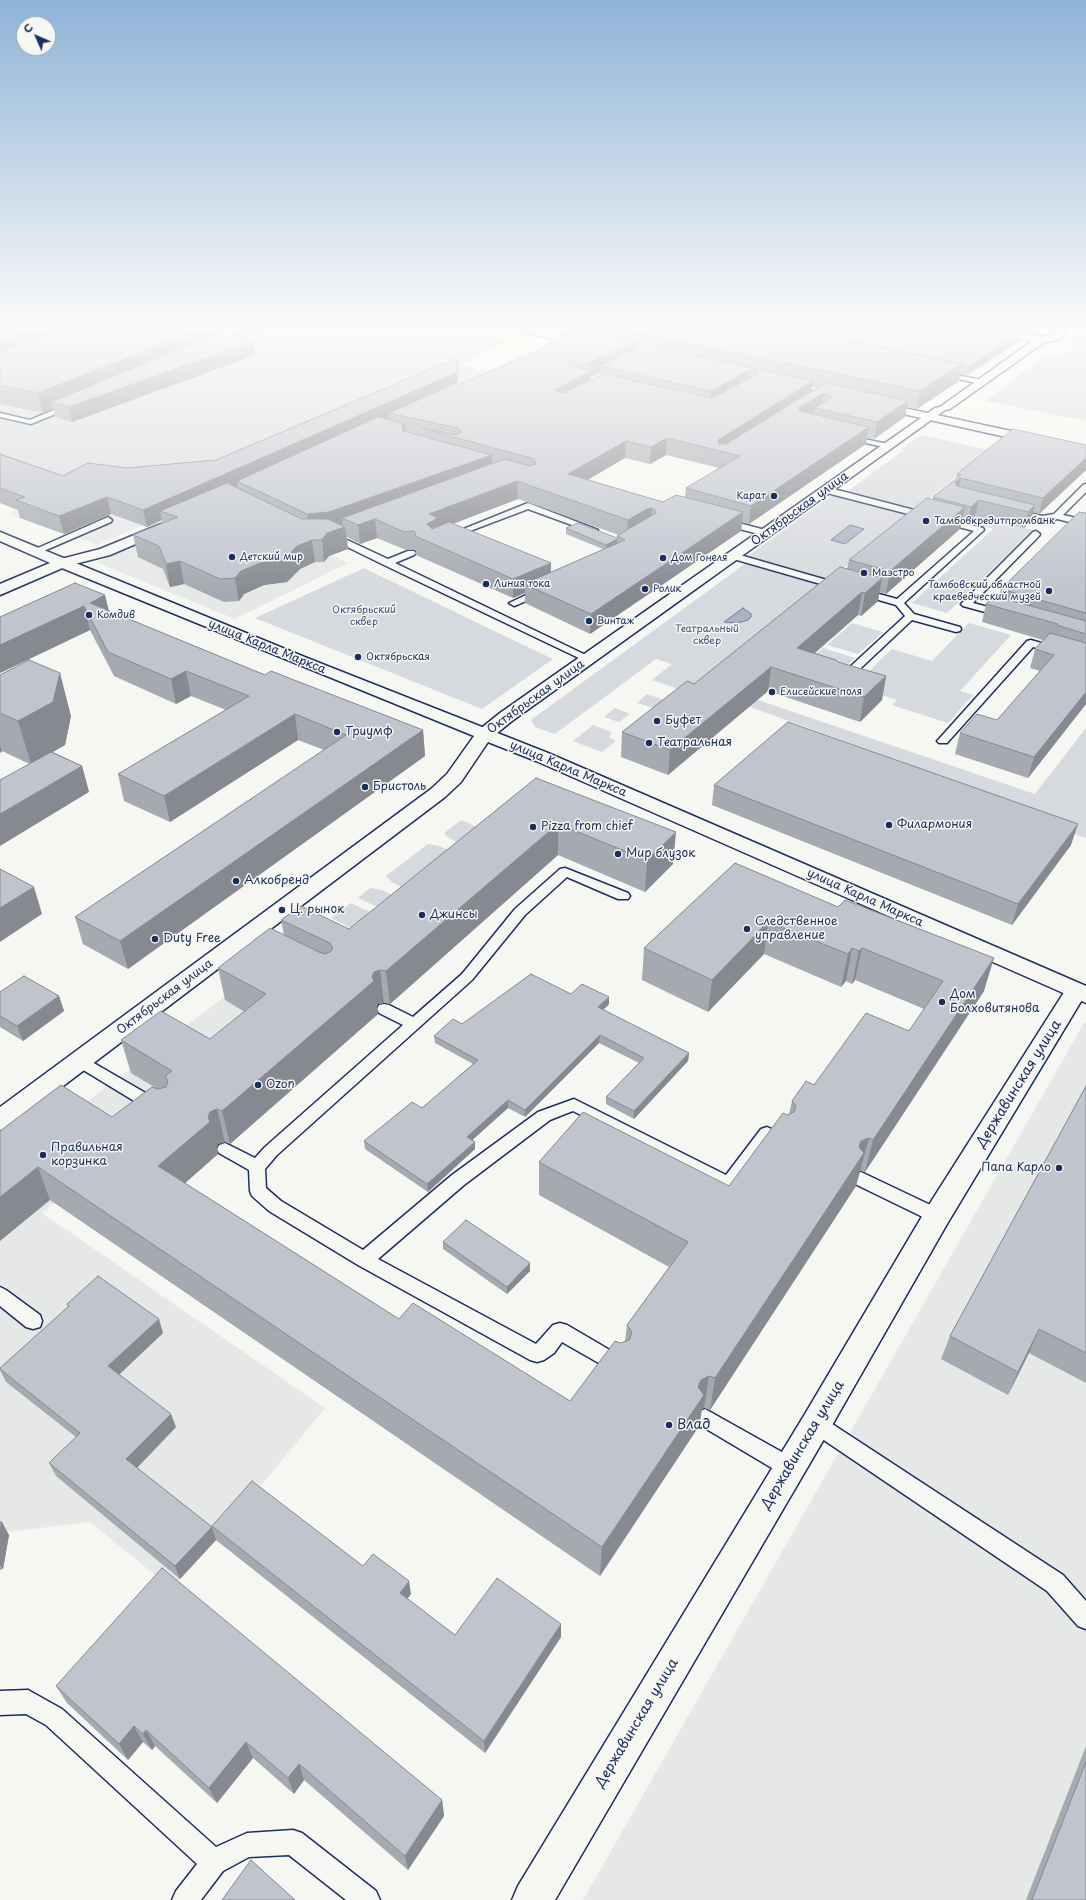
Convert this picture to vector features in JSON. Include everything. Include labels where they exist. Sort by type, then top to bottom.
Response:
[{"type":"main road","name":"Октябрьская улица","points":[[0,1120],[80,1061],[251,941],[438,794],[454,778],[485,734],[928,418]]},
{"type":"main road","points":[[963,418],[1086,451]]},
{"type":"main road","points":[[970,418],[1086,442]]},
{"type":"main road","points":[[0,590],[62,563],[105,552],[177,521]]},
{"type":"main road","name":"улица Карла Маркса","points":[[0,536],[62,563],[485,734],[1081,993]]},
{"type":"main road","name":"Державинская улица","points":[[532,1900],[816,1424],[936,1216],[1081,993]]},
{"type":"lane","points":[[14,418],[31,422],[42,418]]},
{"type":"lane","points":[[839,435],[888,446]]},
{"type":"lane","points":[[1057,516],[1086,487]]},
{"type":"lane","points":[[826,490],[980,530],[899,603]]},
{"type":"lane","points":[[470,541],[452,536],[528,506],[602,533]]},
{"type":"lane","points":[[1003,510],[1042,519],[1057,516],[1086,523]]},
{"type":"lane","points":[[36,551],[108,520]]},
{"type":"lane","points":[[716,520],[766,533]]},
{"type":"lane","points":[[320,537],[332,536],[347,531]]},
{"type":"lane","points":[[1011,616],[966,604],[1036,534]]},
{"type":"lane","points":[[332,536],[589,659]]},
{"type":"lane","points":[[387,563],[411,553]]},
{"type":"lane","points":[[733,556],[899,603],[910,616],[956,629]]},
{"type":"lane","points":[[514,603],[550,587]]},
{"type":"lane","points":[[838,684],[910,616]]},
{"type":"lane","points":[[943,741],[1031,644],[1086,659]]},
{"type":"lane","points":[[618,1365],[560,1331],[547,1347],[537,1354],[364,1260],[275,1206],[258,1191],[257,1168],[271,1151],[467,977],[520,912],[565,872],[623,896]]},
{"type":"lane","points":[[384,1009],[414,1024]]},
{"type":"lane","points":[[80,1061],[168,1114]]},
{"type":"lane","points":[[364,1260],[458,1180],[544,1116],[560,1109],[574,1105],[729,1184],[767,1133],[781,1140]]},
{"type":"lane","points":[[225,1149],[257,1168]]},
{"type":"lane","points":[[861,1179],[936,1216]]},
{"type":"lane","points":[[0,1295],[33,1321]]},
{"type":"lane","points":[[705,1418],[789,1467]]},
{"type":"lane","points":[[816,1424],[1055,1583],[1086,1618]]},
{"type":"lane","points":[[0,1703],[28,1702],[54,1717],[214,1862]]},
{"type":"lane","points":[[185,1900],[214,1862],[247,1845],[293,1842],[367,1900]]},
{"type":"shaded area","points":[[55,489],[182,508],[97,545],[9,514],[17,510],[9,506]]},
{"type":"shaded area","points":[[224,507],[348,563],[235,619],[96,562]]},
{"type":"shaded area","points":[[850,525],[864,529],[845,544],[831,540]]},
{"type":"shaded area","points":[[743,608],[751,614],[751,617],[748,620],[738,623],[724,622]]},
{"type":"shaded area","points":[[312,930],[357,953],[42,1213],[325,1408],[216,1540],[180,1579],[170,1587],[90,1522],[0,1533],[0,1168]]},
{"type":"shaded area","points":[[1084,1023],[1086,1023],[1086,1900],[583,1900]]},
{"type":"green space","points":[[0,418],[388,418],[239,484],[55,489],[9,506],[0,503]]},
{"type":"green space","points":[[1069,418],[1086,418],[1086,421]]},
{"type":"green space","name":"Театральный сквер","points":[[921,435],[989,450],[690,693],[652,680],[672,664],[656,659],[555,734],[535,727],[531,720],[753,558],[748,556],[832,495],[840,497],[904,450],[901,449]]},
{"type":"green space","points":[[938,506],[1033,530],[947,613],[912,603],[993,529],[930,513]]},
{"type":"green space","name":"Октябрьский сквер","points":[[364,568],[553,659],[482,709],[255,618]]},
{"type":"green space","points":[[852,623],[883,632],[858,654],[827,645]]},
{"type":"green space","points":[[969,623],[1011,635],[960,691],[973,695],[948,723],[892,705],[897,700],[853,686],[892,649],[932,661]]},
{"type":"green space","points":[[823,648],[855,658],[831,679],[799,669]]},
{"type":"green space","points":[[708,683],[1035,794],[1086,728],[1086,838],[1021,815],[1026,807],[701,689]]},
{"type":"green space","points":[[647,694],[667,701],[656,709],[637,703]]},
{"type":"green space","points":[[615,708],[630,714],[619,722],[604,717]]},
{"type":"green space","points":[[593,725],[612,732],[609,737],[616,741],[602,752],[573,741]]},
{"type":"green space","points":[[461,820],[489,832],[469,847],[449,838],[444,833]]},
{"type":"green space","points":[[428,844],[439,846],[459,855],[412,892],[392,882],[386,876]]},
{"type":"green space","points":[[370,888],[382,890],[403,900],[388,912],[358,898]]},
{"type":"green space","points":[[351,903],[381,917],[361,933],[331,918]]},
{"type":"building","points":[[316,418],[354,418],[143,510],[107,497],[59,516],[16,500],[25,497],[0,488],[0,454],[63,476],[88,463],[127,468],[216,460]]},
{"type":"building","points":[[377,418],[405,424],[402,425],[403,431],[492,455],[329,512],[307,514],[237,481]]},
{"type":"building","points":[[410,418],[754,418],[718,440],[719,444],[726,444],[769,418],[829,418],[869,427],[751,506],[686,488],[740,456],[667,438],[651,447],[626,441],[568,474],[663,502],[676,495],[743,512],[591,614],[524,584],[625,540],[617,536],[656,513],[656,511],[652,508],[647,509],[628,520],[517,481],[429,514],[438,518],[427,524],[432,529],[449,522],[551,563],[513,579],[415,536],[416,534],[414,531],[404,532],[375,519],[358,525],[342,518],[505,459],[530,466],[536,464],[534,459],[421,428],[456,435],[462,432],[457,428]]},
{"type":"building","points":[[858,418],[883,418],[877,422]]},
{"type":"building","points":[[1013,429],[1086,445],[1086,458],[1043,498],[961,478],[955,482],[957,486],[1035,505],[1028,512],[979,500],[971,507],[933,497],[961,475],[957,474]]},
{"type":"building","points":[[227,483],[302,519],[328,519],[345,527],[327,533],[322,540],[312,540],[297,546],[284,560],[260,563],[241,571],[235,578],[220,579],[180,561],[166,564],[159,546],[133,535],[178,517],[160,511]]},
{"type":"building","points":[[927,498],[965,507],[890,571],[849,560]]},
{"type":"building","points":[[1079,512],[1086,513],[1086,613],[1001,589]]},
{"type":"building","points":[[578,523],[617,539],[606,545],[566,528]]},
{"type":"building","points":[[840,567],[882,578],[865,593],[862,592],[797,648],[886,676],[864,697],[771,667],[670,750],[622,732],[687,681],[694,684]]},
{"type":"building","points":[[75,583],[105,595],[90,603],[265,675],[271,671],[423,730],[120,941],[75,917],[346,735],[295,714],[164,796],[118,774],[249,696],[186,671],[171,679],[108,652],[84,606],[0,645],[0,617]]},
{"type":"building","points":[[994,596],[1086,621],[1086,634],[1057,625],[1058,624],[986,604]]},
{"type":"building","points":[[1050,633],[1086,643],[1086,692],[1034,757],[960,733],[977,714],[997,720],[1054,655],[1035,649]]},
{"type":"building","points":[[29,660],[60,673],[53,702],[18,721],[0,713],[0,675]]},
{"type":"building","name":"Филармония","points":[[788,722],[1078,824],[1018,904],[714,785]]},
{"type":"building","points":[[51,752],[82,766],[0,814],[0,780]]},
{"type":"building","points":[[536,778],[676,832],[647,860],[558,824],[386,971],[380,970],[374,972],[372,977],[374,981],[222,1111],[217,1109],[210,1112],[208,1117],[210,1122],[158,1166],[399,1319],[413,1303],[570,1401],[615,1341],[621,1343],[629,1340],[632,1332],[627,1325],[688,1242],[539,1162],[583,1112],[729,1186],[783,1113],[787,1115],[794,1112],[796,1106],[792,1101],[806,1081],[814,1085],[866,1013],[909,1031],[943,981],[862,948],[859,951],[852,948],[848,954],[768,922],[712,980],[644,948],[735,863],[838,907],[845,900],[994,958],[873,1140],[869,1138],[861,1141],[859,1147],[864,1153],[715,1378],[709,1376],[701,1380],[698,1387],[704,1395],[602,1547],[38,1167],[0,1197],[0,1131],[61,1085],[112,1117],[152,1087],[158,1089],[166,1087],[168,1081],[165,1076],[172,1071],[121,1040],[161,1011],[210,1039],[266,994],[218,968],[270,928],[319,952],[325,954],[330,952],[333,949],[330,943],[281,920],[301,906],[349,929]]},
{"type":"building","points":[[0,869],[34,887],[0,908]]},
{"type":"building","points":[[531,974],[571,994],[582,984],[609,997],[598,1007],[689,1053],[634,1111],[606,1097],[644,1058],[600,1035],[525,1110],[508,1100],[467,1137],[475,1142],[427,1184],[364,1141],[412,1102],[422,1108],[478,1060],[434,1036],[453,1019],[462,1024]]},
{"type":"building","points":[[24,976],[59,996],[17,1026],[0,1016],[0,992]]},
{"type":"building","points":[[1086,1086],[1086,1353],[1039,1329],[1018,1372],[950,1336]]},
{"type":"building","points":[[466,1220],[530,1263],[507,1287],[443,1242]]},
{"type":"building","points":[[98,1276],[159,1319],[108,1366],[171,1414],[126,1459],[212,1527],[175,1566],[49,1463],[80,1433],[0,1369],[69,1306],[67,1304]]},
{"type":"building","points":[[252,1481],[363,1566],[373,1554],[409,1581],[400,1593],[455,1635],[497,1578],[561,1624],[484,1741],[212,1526]]},
{"type":"building","points":[[162,1568],[442,1800],[405,1856],[299,1764],[288,1778],[246,1742],[209,1788],[146,1730],[143,1734],[134,1726],[119,1744],[56,1686]]},
{"type":"building","points":[[1086,1762],[1086,1900],[1032,1900]]},
{"type":"building","points":[[251,1860],[295,1900],[222,1900]]},
{"type":"place","name":"Карат","points":[[774,496]]},
{"type":"place","name":"Тамбовкредитпромбанк","points":[[926,521]]},
{"type":"place","name":"Детский мир","points":[[232,557]]},
{"type":"place","name":"Дом Гонеля","points":[[663,558]]},
{"type":"place","name":"Маэстро","points":[[864,573]]},
{"type":"place","name":"Линия тока","points":[[486,584]]},
{"type":"place","name":"Ролик","points":[[645,589]]},
{"type":"place","name":"Тамбовский областной краеведческий музей","points":[[1049,591]]},
{"type":"place","name":"Комдив","points":[[89,615]]},
{"type":"place","name":"Винтаж","points":[[589,621]]},
{"type":"place","name":"Октябрьская","points":[[358,657]]},
{"type":"place","name":"Елисейские поля","points":[[772,692]]},
{"type":"place","name":"Буфет","points":[[657,721]]},
{"type":"place","name":"Триумф","points":[[337,732]]},
{"type":"place","name":"Театральная","points":[[649,743]]},
{"type":"place","name":"Бристоль","points":[[365,787]]},
{"type":"place","name":"Филармония","points":[[889,825]]},
{"type":"place","name":"Pizza from chief","points":[[533,827]]},
{"type":"place","name":"Мир блузок","points":[[618,854]]},
{"type":"place","name":"Алкобренд","points":[[236,881]]},
{"type":"place","name":"Ц. рынок","points":[[282,910]]},
{"type":"place","name":"Джинсы","points":[[422,915]]},
{"type":"place","name":"Следственное управление","points":[[747,929]]},
{"type":"place","name":"Duty Free","points":[[155,939]]},
{"type":"place","name":"Дом Болховитянова","points":[[942,1002]]},
{"type":"place","name":"Ozon","points":[[258,1085]]},
{"type":"place","name":"Правильная корзинка","points":[[43,1155]]},
{"type":"place","name":"Папа Карло","points":[[1059,1168]]},
{"type":"place","name":"Влад","points":[[669,1425]]}]
